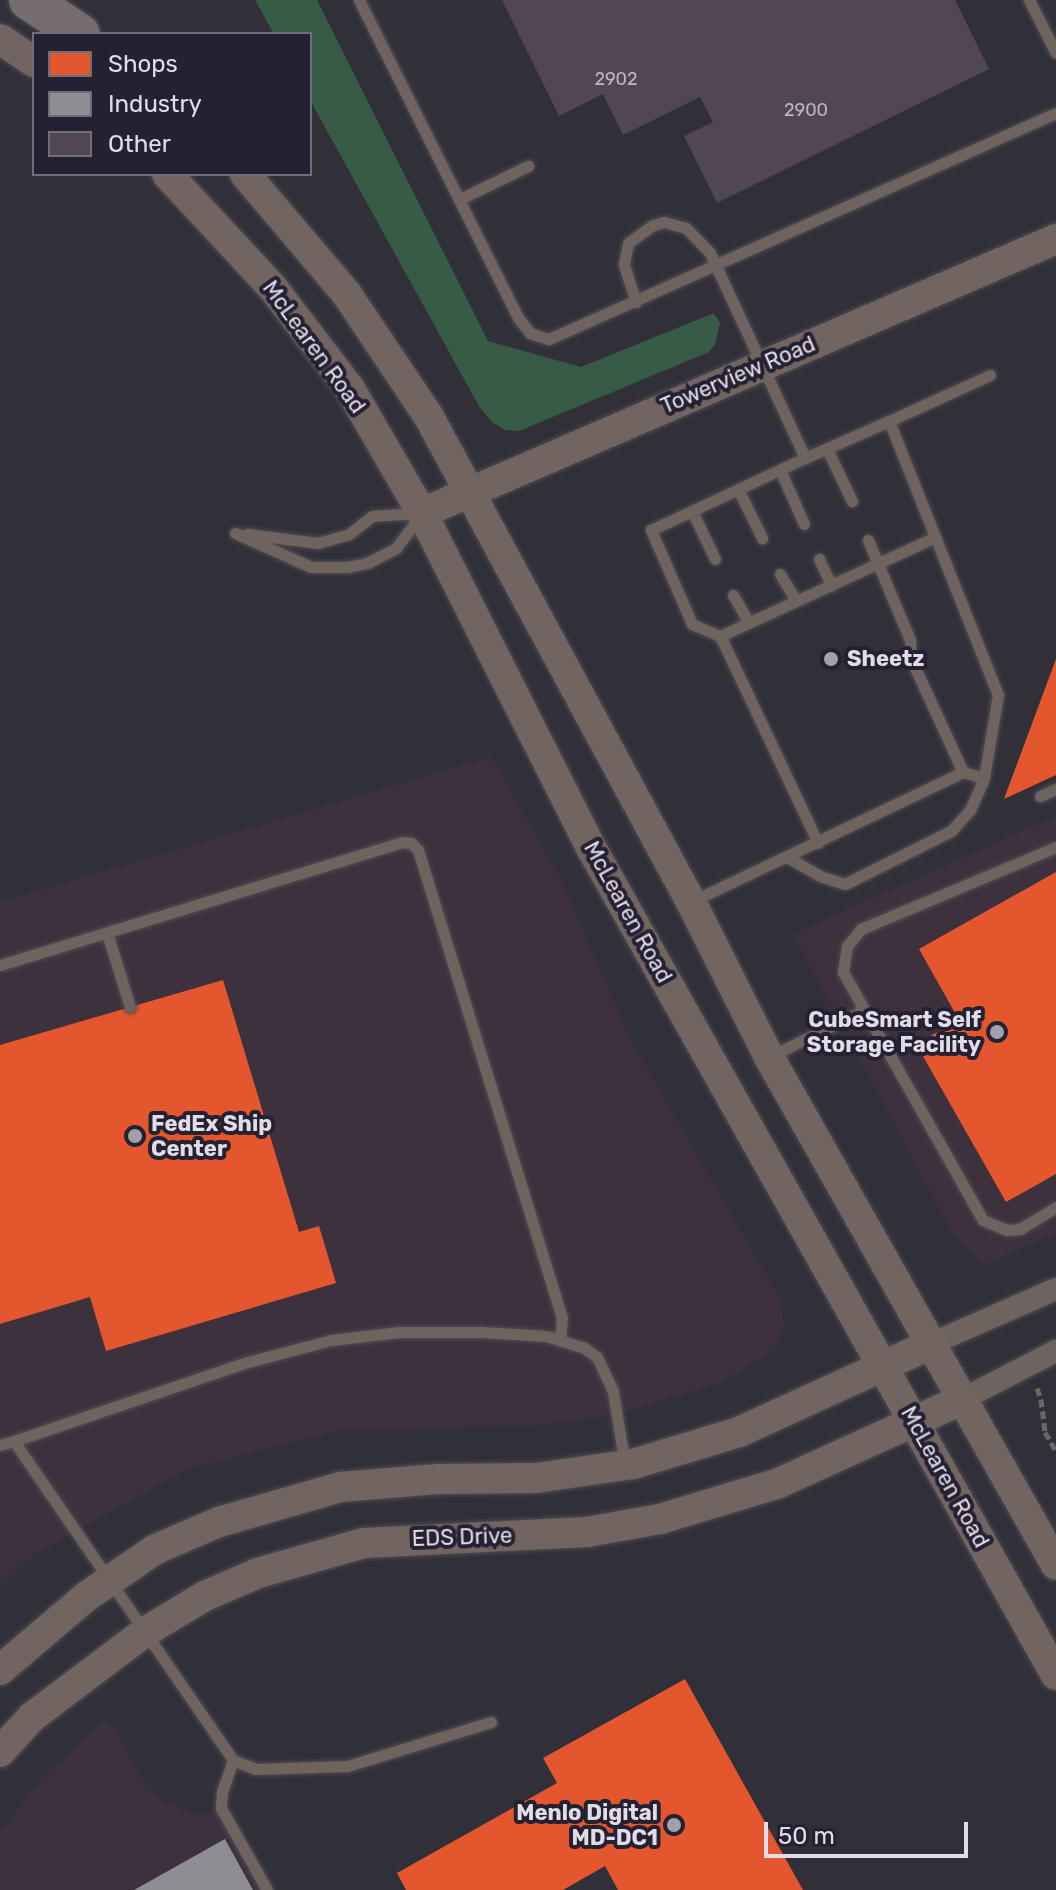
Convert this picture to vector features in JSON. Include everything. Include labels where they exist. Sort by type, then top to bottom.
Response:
[{"type":"highway","points":[[29,0],[77,32]]},
{"type":"highway","points":[[71,0],[104,32]]},
{"type":"main road","points":[[0,39],[32,61]]},
{"type":"main road","name":"McLearen Road","points":[[169,176],[273,288],[350,389],[422,513],[593,851],[1056,1675]]},
{"type":"main road","points":[[247,176],[346,293],[392,358],[470,491],[691,902],[769,1057],[1056,1565]]},
{"type":"main road","name":"Towerview Road","points":[[422,513],[1056,239]]},
{"type":"main road","points":[[0,1670],[110,1581],[156,1549],[219,1522],[278,1502],[340,1487],[425,1480],[546,1477],[625,1465],[739,1432],[885,1368],[933,1343]]},
{"type":"main road","name":"EDS Drive","points":[[0,1752],[32,1717],[145,1632],[205,1596],[311,1556],[391,1539],[561,1534],[660,1519],[779,1483],[914,1425],[963,1399]]},
{"type":"street","points":[[933,1343],[1056,1289]]},
{"type":"street","points":[[963,1399],[1056,1351]]},
{"type":"lane","points":[[359,0],[519,319],[530,333],[549,339],[560,337],[1056,113]]},
{"type":"lane","points":[[1029,0],[1056,53]]},
{"type":"lane","points":[[460,199],[528,166]]},
{"type":"lane","points":[[636,302],[624,264],[628,243],[643,228],[664,222],[686,228],[703,242],[805,458]]},
{"type":"lane","points":[[818,843],[720,636],[692,624],[651,530],[990,375]]},
{"type":"lane","points":[[787,857],[820,876],[845,884],[951,831],[970,810],[984,778],[998,695],[889,421]]},
{"type":"lane","points":[[827,449],[852,501]]},
{"type":"lane","points":[[780,470],[804,524]]},
{"type":"lane","points":[[738,489],[762,538]]},
{"type":"lane","points":[[692,511],[715,559]]},
{"type":"lane","points":[[422,513],[396,548],[367,563],[347,567],[311,567],[235,533],[318,543],[349,534],[372,516],[422,513]]},
{"type":"lane","points":[[720,636],[935,537]]},
{"type":"lane","points":[[868,540],[910,640],[911,659],[963,772]]},
{"type":"lane","points":[[819,559],[831,585]]},
{"type":"lane","points":[[780,574],[796,601]]},
{"type":"lane","points":[[733,595],[749,623]]},
{"type":"lane","points":[[691,902],[963,772],[984,778]]},
{"type":"lane","points":[[1040,796],[1056,789]]},
{"type":"lane","points":[[0,965],[403,842],[411,843],[418,850],[562,1317],[560,1339]]},
{"type":"lane","points":[[1056,847],[861,929],[847,946],[843,972],[983,1220],[1007,1230],[1020,1229],[1056,1207]]},
{"type":"lane","points":[[107,933],[130,1007]]},
{"type":"lane","points":[[769,1057],[864,1010]]},
{"type":"lane","points":[[0,1445],[233,1367],[331,1340],[400,1332],[482,1332],[560,1339],[583,1347],[606,1371],[625,1465]]},
{"type":"lane","points":[[14,1441],[233,1760],[256,1769],[347,1766],[491,1722]]},
{"type":"lane","points":[[233,1760],[225,1777],[221,1808],[267,1890]]},
{"type":"path","points":[[1026,1366],[1041,1399],[1045,1432],[1056,1451]]},
{"type":"shaded area","points":[[491,757],[561,879],[630,1039],[779,1297],[784,1324],[775,1350],[721,1382],[616,1415],[531,1426],[340,1430],[185,1470],[35,1554],[0,1587],[0,902]]},
{"type":"shaded area","points":[[1056,816],[1056,1233],[983,1265],[954,1236],[793,934]]},
{"type":"shaded area","points":[[104,1721],[115,1731],[140,1775],[161,1800],[192,1814],[221,1812],[270,1890],[0,1890],[0,1832],[45,1775]]},
{"type":"green space","points":[[255,0],[317,0],[488,341],[581,367],[714,313],[720,323],[715,344],[709,352],[519,431],[505,430],[492,422],[480,408],[312,104],[312,32],[273,32]]},
{"type":"building: Shops","points":[[1056,659],[1056,775],[1004,799]]},
{"type":"building: Shops","name":"CubeSmart Self Storage Facility","points":[[1056,872],[1056,1174],[1006,1202],[916,1044],[959,1020],[919,949]]},
{"type":"building: Shops","name":"FedEx Ship Center","points":[[223,980],[299,1232],[319,1226],[336,1283],[106,1351],[90,1297],[0,1324],[0,1045]]},
{"type":"building: Shops","name":"Menlo Digital MD-DC1","points":[[685,1679],[803,1890],[618,1890],[605,1866],[563,1890],[406,1890],[397,1873],[557,1783],[543,1758]]},
{"type":"building: Industry","points":[[225,1839],[253,1890],[134,1890]]},
{"type":"building: Other","points":[[502,0],[955,0],[989,69],[717,203],[684,136],[713,122],[700,97],[623,135],[603,94],[559,116]]},
{"type":"place","name":"Sheetz","points":[[831,659]]},
{"type":"place","name":"CubeSmart Self Storage Facility","points":[[997,1032]]},
{"type":"place","name":"FedEx Ship Center","points":[[135,1136]]},
{"type":"place","name":"Menlo Digital MD-DC1","points":[[674,1825]]}]
